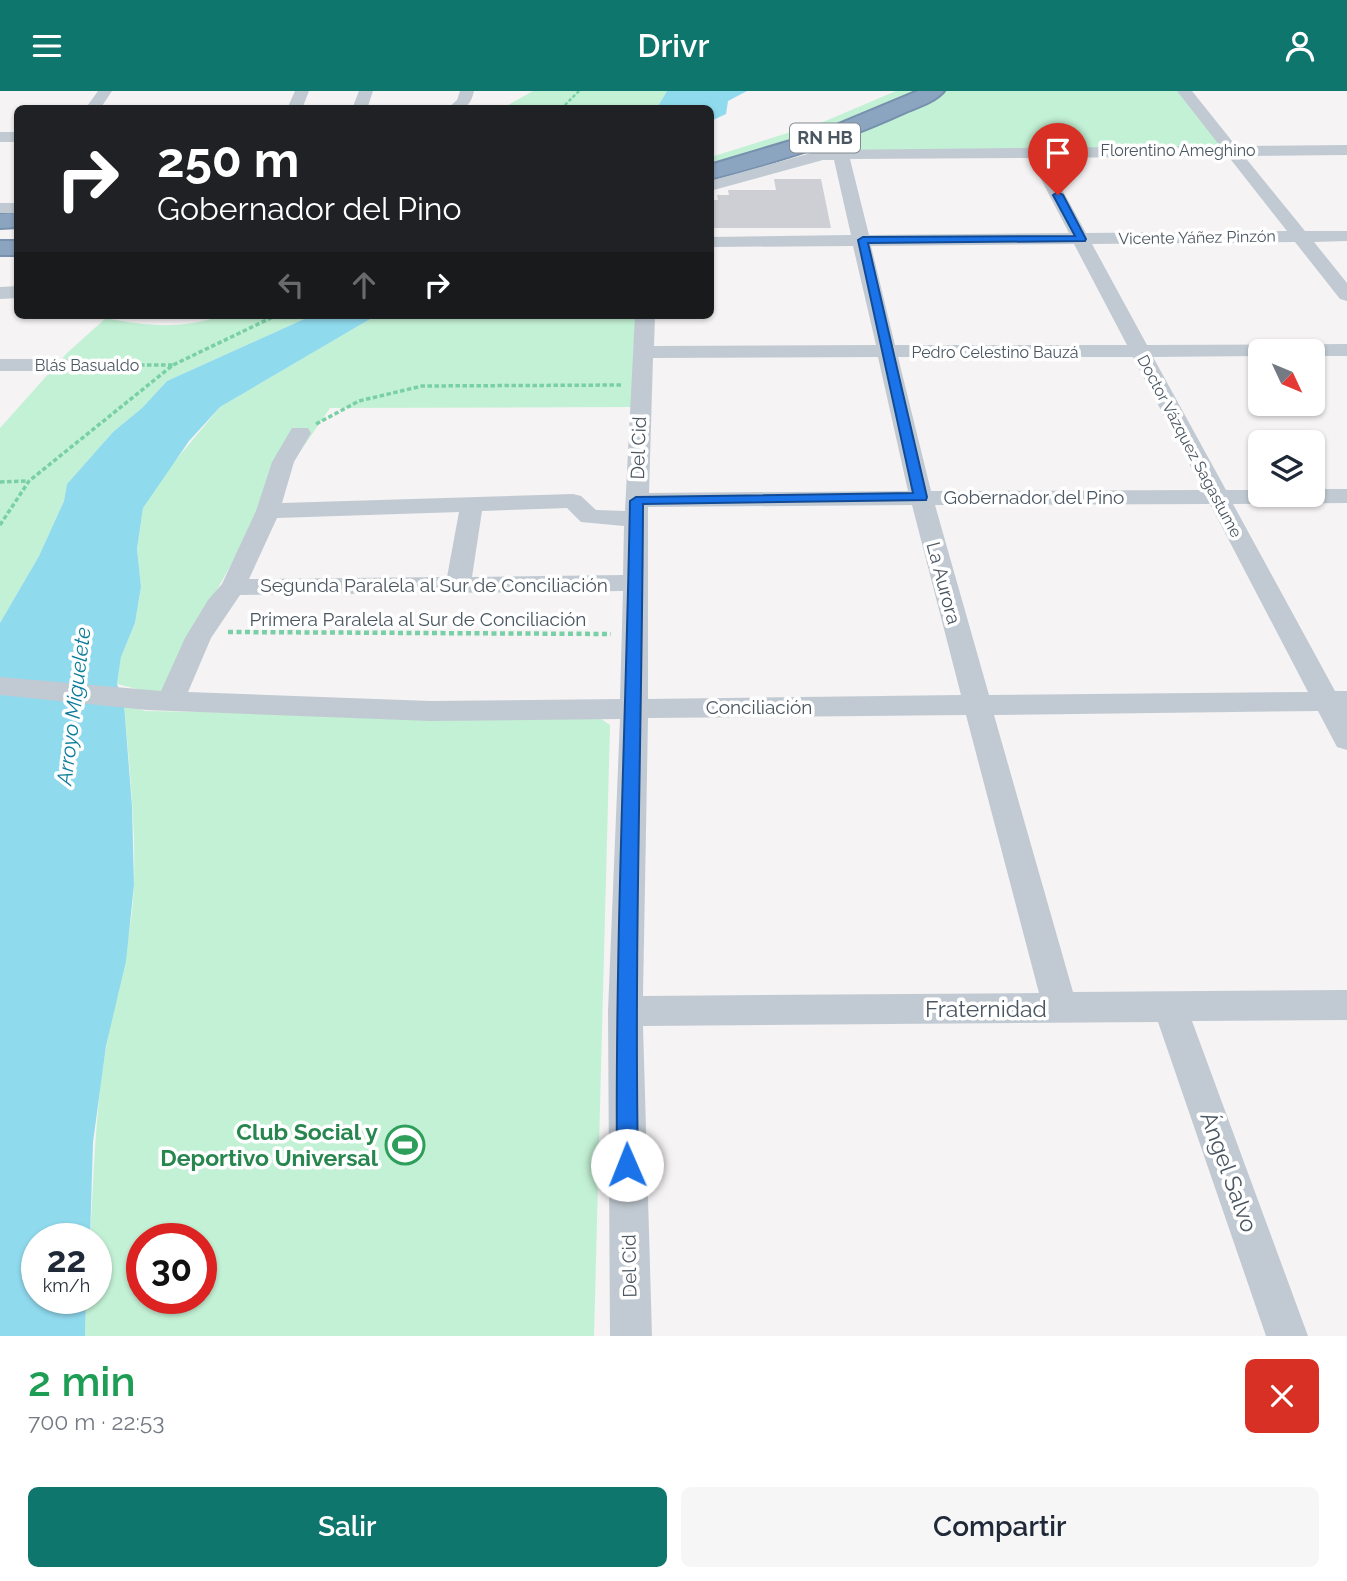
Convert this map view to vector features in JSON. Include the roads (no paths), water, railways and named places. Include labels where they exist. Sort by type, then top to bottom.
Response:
[{"type":"highway","name":"RN HB","points":[[714,171],[821,140],[884,115],[934,91]]},
{"type":"highway","name":"RN HB","points":[[714,151],[797,127],[855,105]]},
{"type":"street","points":[[1184,91],[1347,295]]},
{"type":"street","name":"Florentino Ameghino","points":[[714,185],[822,155],[1347,150]]},
{"type":"street","name":"Doctor Vázquez Sagastume","points":[[1034,151],[1217,496],[1337,701],[1347,740]]},
{"type":"street","name":"La Aurora","points":[[841,155],[921,497],[1060,1008]]},
{"type":"street","name":"Vicente Yáñez Pinzón","points":[[714,242],[1347,236]]},
{"type":"street","name":"Del Cid","points":[[631,1336],[625,1010],[634,708],[636,510],[645,319]]},
{"type":"street","name":"Pedro Celestino Bauzá","points":[[643,352],[1347,350]]},
{"type":"street","name":"Blás Basualdo","points":[[0,365],[66,365]]},
{"type":"street","points":[[159,700],[217,606],[233,587],[268,511],[283,462],[300,433]]},
{"type":"street","name":"Gobernador del Pino","points":[[268,511],[573,501],[589,516],[636,510],[921,497],[1347,496]]},
{"type":"street","points":[[458,585],[472,503]]},
{"type":"street","name":"Segunda Paralela al Sur de Conciliación","points":[[233,587],[634,583]]},
{"type":"street","name":"Conciliación","points":[[0,686],[159,700],[430,711],[1337,701]]},
{"type":"street","name":"Fraternidad","points":[[625,1010],[1347,1005]]},
{"type":"street","name":"Ángel Salvo","points":[[1170,1007],[1287,1336]]},
{"type":"water","points":[[667,91],[747,91],[728,101],[726,114],[714,120],[714,105],[659,105]]},
{"type":"water","name":"Arroyo Miguelete","points":[[304,319],[370,319],[220,407],[189,441],[143,508],[137,549],[141,587],[135,623],[121,657],[117,684],[124,704],[132,806],[134,885],[126,961],[106,1046],[93,1142],[90,1223],[21,1223],[21,1314],[86,1314],[85,1336],[0,1336],[0,623],[39,556],[64,501],[67,484],[113,432],[142,408],[167,381]]},
{"type":"place","name":"Club Social y Deportivo Universal","points":[[405,1145]]}]
